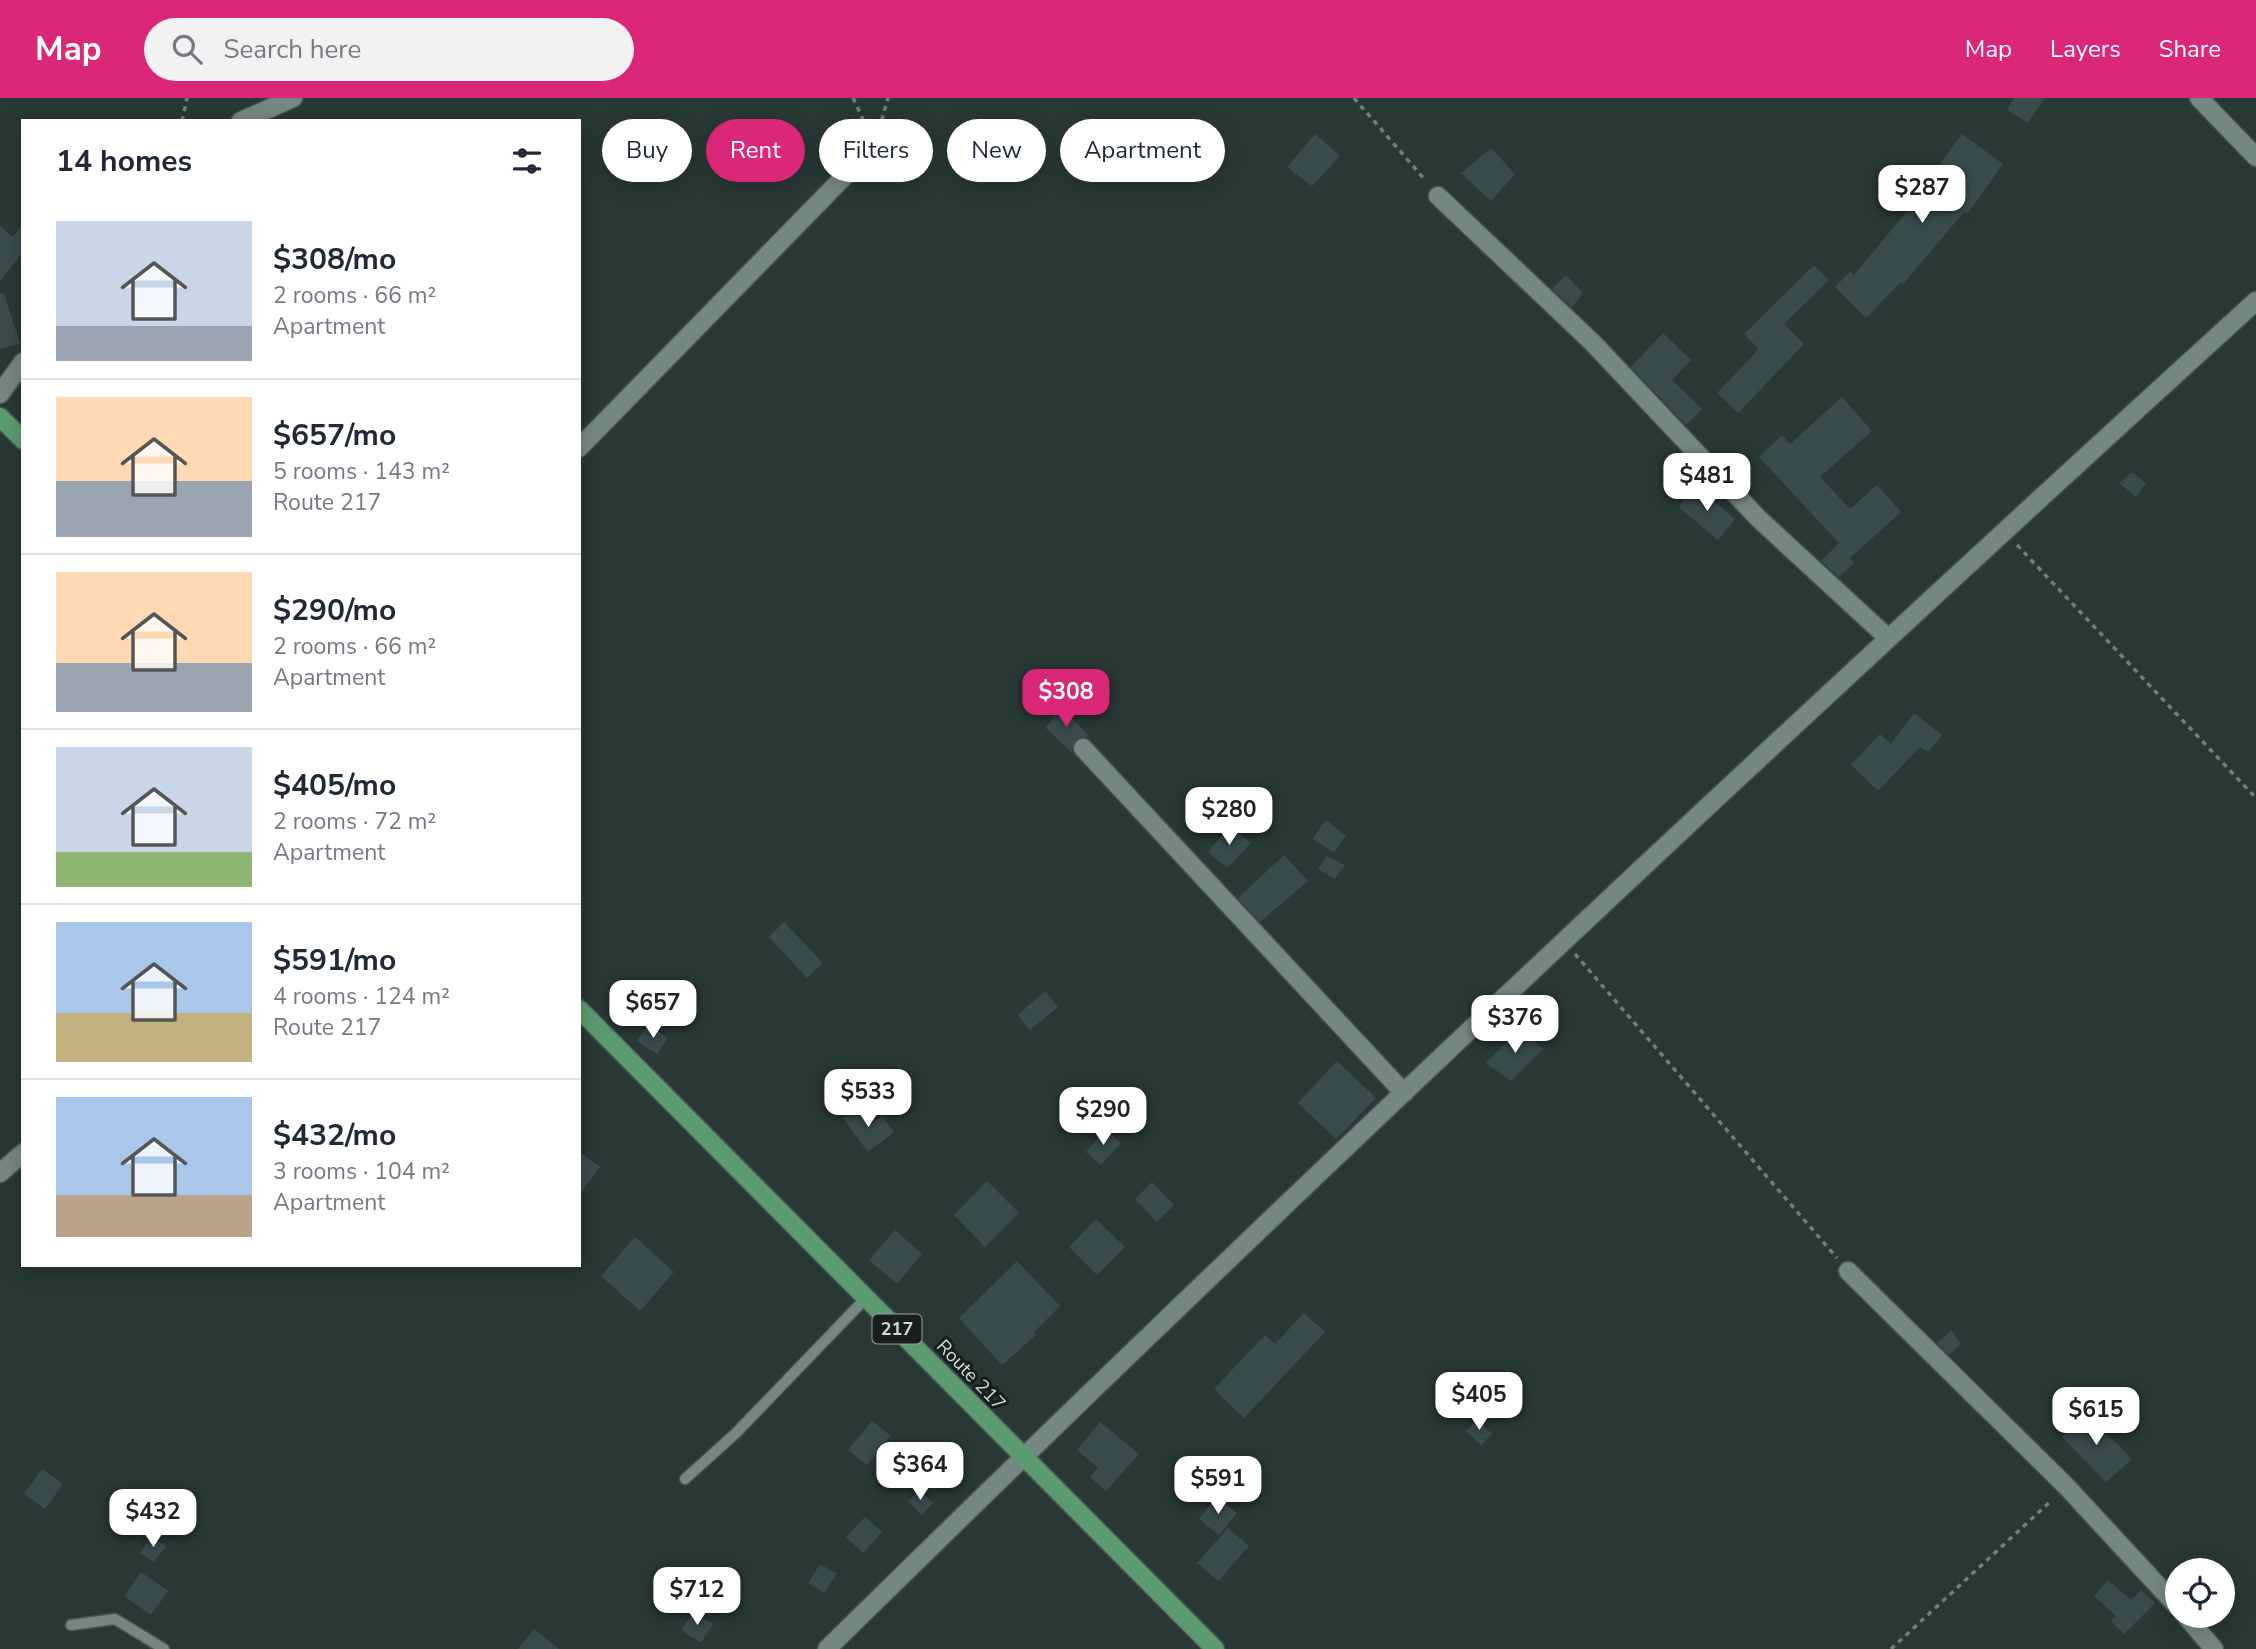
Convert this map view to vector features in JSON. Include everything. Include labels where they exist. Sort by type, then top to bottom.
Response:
[{"type":"main road","points":[[0,417],[21,438]]},
{"type":"main road","name":"Route 217","points":[[581,1011],[1215,1649]]},
{"type":"street","points":[[246,119],[293,98]]},
{"type":"street","points":[[2199,98],[2256,157]]},
{"type":"street","points":[[581,446],[839,182]]},
{"type":"street","points":[[1438,196],[1593,343],[1758,518],[1887,636]]},
{"type":"street","points":[[827,1649],[1022,1457],[1887,636],[2256,301]]},
{"type":"street","points":[[3,384],[21,364]]},
{"type":"street","points":[[1083,748],[1404,1093]]},
{"type":"street","points":[[0,1173],[21,1155]]},
{"type":"street","points":[[1848,1271],[2066,1486],[2165,1593]]},
{"type":"street","points":[[2196,1628],[2214,1649]]},
{"type":"lane","points":[[685,1479],[736,1433],[866,1298]]},
{"type":"lane","points":[[71,1625],[114,1619],[164,1649]]},
{"type":"path","points":[[182,119],[187,98]]},
{"type":"path","points":[[853,98],[862,119]]},
{"type":"path","points":[[882,119],[888,98]]},
{"type":"path","points":[[1354,98],[1438,196]]},
{"type":"path","points":[[2004,530],[2256,798]]},
{"type":"path","points":[[1564,942],[1848,1271]]},
{"type":"path","points":[[1891,1649],[2066,1486]]},
{"type":"building","points":[[2014,98],[2045,98],[2028,123],[2007,110]]},
{"type":"building","points":[[1315,134],[1340,156],[1312,186],[1287,167]]},
{"type":"building","points":[[1962,134],[2003,164],[1968,213],[1965,211],[1903,284],[1901,282],[1866,318],[1835,287],[1851,271],[1854,275],[1929,185],[1926,182]]},
{"type":"building","points":[[1491,148],[1515,174],[1491,201],[1461,173]]},
{"type":"building","points":[[0,226],[13,237],[21,227],[21,255],[0,281]]},
{"type":"building","points":[[1814,265],[1829,280],[1784,324],[1804,344],[1738,413],[1717,393],[1759,349],[1744,334]]},
{"type":"building","points":[[1566,275],[1583,293],[1572,307],[1552,289]]},
{"type":"building","points":[[0,293],[4,293],[20,344],[0,349]]},
{"type":"building","points":[[1663,333],[1691,360],[1672,380],[1702,409],[1686,425],[1631,367]]},
{"type":"building","points":[[1842,397],[1872,431],[1820,477],[1850,509],[1877,485],[1901,512],[1850,558],[1854,563],[1839,577],[1821,561],[1839,543],[1759,457],[1782,435],[1790,444]]},
{"type":"building","points":[[2132,472],[2146,483],[2136,497],[2119,483]]},
{"type":"building","points":[[1696,486],[1735,519],[1718,540],[1679,507]]},
{"type":"building","points":[[1060,673],[1084,688],[1071,710],[1042,698]]},
{"type":"building","points":[[1061,707],[1089,736],[1076,739],[1071,752],[1046,728]]},
{"type":"building","points":[[1914,713],[1942,735],[1928,752],[1920,747],[1878,791],[1851,765],[1880,734],[1891,744]]},
{"type":"building","points":[[1326,820],[1346,836],[1334,852],[1312,839]]},
{"type":"building","points":[[1230,826],[1251,843],[1227,868],[1208,852]]},
{"type":"building","points":[[1284,855],[1308,881],[1260,922],[1238,898]]},
{"type":"building","points":[[1327,856],[1345,865],[1335,879],[1318,869]]},
{"type":"building","points":[[784,922],[823,963],[807,978],[769,937]]},
{"type":"building","points":[[1045,991],[1058,1007],[1030,1030],[1018,1015]]},
{"type":"building","points":[[649,1025],[668,1038],[657,1054],[637,1041]]},
{"type":"building","points":[[1521,1027],[1543,1049],[1511,1081],[1486,1063]]},
{"type":"building","points":[[1337,1061],[1376,1098],[1336,1139],[1298,1103]]},
{"type":"building","points":[[857,1107],[870,1125],[882,1116],[894,1132],[868,1152],[843,1118]]},
{"type":"building","points":[[1105,1130],[1121,1143],[1101,1165],[1086,1152]]},
{"type":"building","points":[[581,1153],[600,1167],[581,1192]]},
{"type":"building","points":[[987,1181],[1019,1213],[985,1247],[954,1215]]},
{"type":"building","points":[[1152,1182],[1174,1205],[1157,1222],[1135,1199]]},
{"type":"building","points":[[1096,1219],[1125,1247],[1097,1275],[1069,1247]]},
{"type":"building","points":[[895,1230],[922,1254],[897,1284],[869,1260]]},
{"type":"building","points":[[635,1237],[674,1272],[640,1311],[601,1276]]},
{"type":"building","points":[[1017,1261],[1060,1306],[1033,1333],[1036,1335],[1002,1365],[959,1318]]},
{"type":"building","points":[[1304,1313],[1325,1332],[1244,1418],[1214,1389],[1265,1335],[1275,1344]]},
{"type":"building","points":[[1952,1330],[1961,1344],[1949,1355],[1937,1343]]},
{"type":"building","points":[[2083,1411],[2132,1459],[2106,1482],[2062,1437]]},
{"type":"building","points":[[1477,1419],[1492,1434],[1481,1445],[1466,1431]]},
{"type":"building","points":[[872,1421],[891,1436],[867,1465],[848,1450]]},
{"type":"building","points":[[1100,1422],[1139,1454],[1106,1491],[1090,1477],[1098,1468],[1077,1450]]},
{"type":"building","points":[[42,1469],[63,1484],[45,1509],[24,1494]]},
{"type":"building","points":[[919,1490],[933,1503],[922,1515],[908,1502]]},
{"type":"building","points":[[1216,1497],[1237,1513],[1219,1535],[1199,1519]]},
{"type":"building","points":[[865,1517],[882,1532],[863,1553],[846,1537]]},
{"type":"building","points":[[1228,1528],[1249,1546],[1218,1581],[1197,1563]]},
{"type":"building","points":[[152,1536],[166,1546],[154,1562],[140,1553]]},
{"type":"building","points":[[820,1564],[837,1574],[824,1593],[808,1583]]},
{"type":"building","points":[[141,1572],[168,1591],[151,1615],[124,1596]]},
{"type":"building","points":[[2108,1580],[2131,1600],[2141,1590],[2155,1603],[2124,1634],[2111,1621],[2116,1616],[2094,1596]]},
{"type":"building","points":[[693,1612],[713,1624],[701,1643],[681,1630]]},
{"type":"building","points":[[534,1629],[559,1649],[518,1649]]}]
